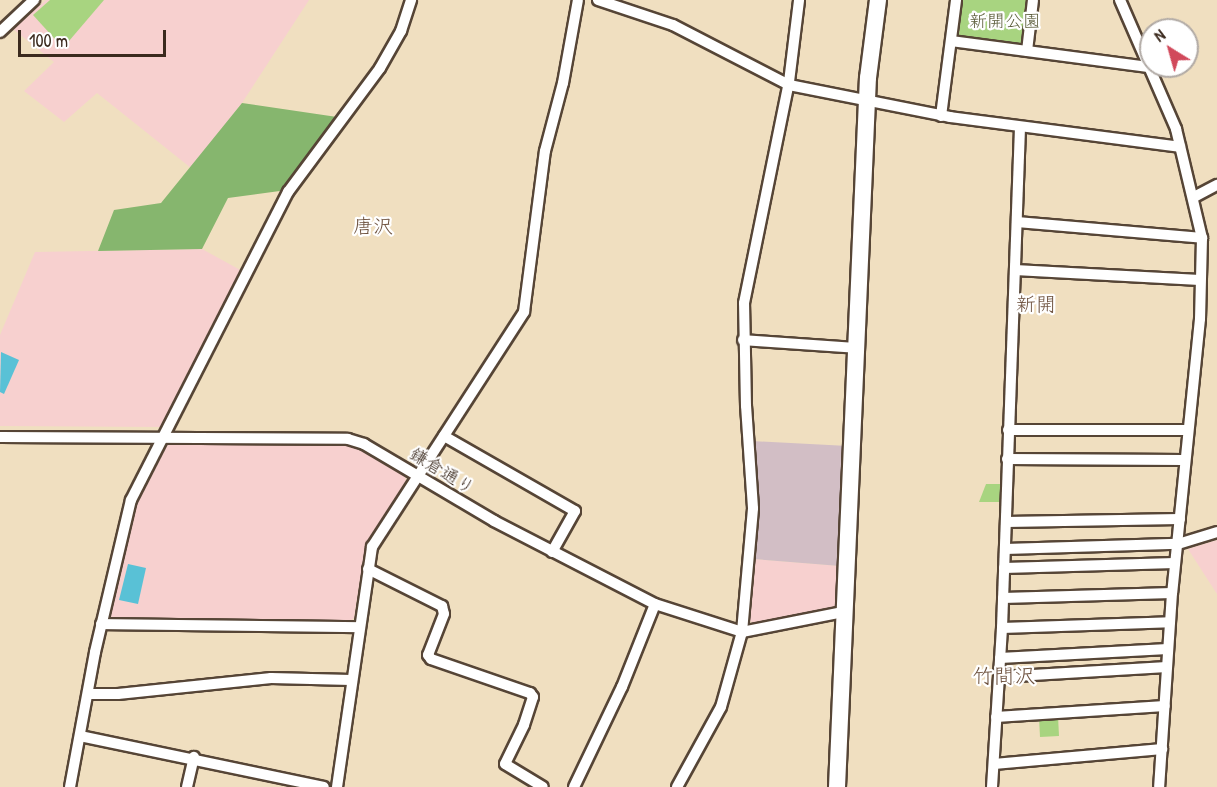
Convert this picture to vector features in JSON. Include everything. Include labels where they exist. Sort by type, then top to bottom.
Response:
[{"type":"street","points":[[0,32],[34,0]]},
{"type":"street","points":[[70,787],[101,624],[131,500],[295,180],[380,68],[401,31],[411,0]]},
{"type":"street","points":[[337,787],[372,547],[524,312],[545,151],[563,83],[578,0]]},
{"type":"street","points":[[598,0],[673,25],[789,85],[941,116],[1180,147]]},
{"type":"street","points":[[677,787],[721,707],[742,632],[753,508],[743,340],[752,257],[789,85],[800,0]]},
{"type":"street","points":[[837,787],[843,612],[858,348],[868,102],[878,0]]},
{"type":"street","points":[[941,116],[956,0]]},
{"type":"street","points":[[1027,51],[1033,0]]},
{"type":"street","points":[[1120,0],[1139,45]]},
{"type":"street","points":[[951,41],[1139,66]]},
{"type":"street","points":[[1152,78],[1180,147],[1194,197],[1202,238],[1178,544],[1174,563],[1158,787]]},
{"type":"street","points":[[992,787],[1002,628],[1020,128]]},
{"type":"street","points":[[1194,197],[1217,185]]},
{"type":"street","points":[[1017,222],[1202,238]]},
{"type":"street","points":[[1015,270],[1200,280]]},
{"type":"street","points":[[743,340],[858,348]]},
{"type":"street","points":[[1008,430],[1187,430]]},
{"type":"street","points":[[444,436],[575,511],[552,552]]},
{"type":"street","name":"鎌倉通り","points":[[0,437],[348,439],[363,444],[552,552],[655,604],[742,632],[843,612]]},
{"type":"street","points":[[1007,459],[1184,460]]},
{"type":"street","points":[[1006,522],[1180,519]]},
{"type":"street","points":[[1005,549],[1178,544],[1217,532]]},
{"type":"street","points":[[1004,568],[1174,563]]},
{"type":"street","points":[[368,569],[442,606],[444,614],[428,655],[431,659],[530,693],[533,697],[524,725],[505,764],[543,787]]},
{"type":"street","points":[[1003,598],[1172,593]]},
{"type":"street","points":[[574,787],[622,687],[655,604]]},
{"type":"street","points":[[1002,628],[1170,622]]},
{"type":"street","points":[[101,624],[359,627]]},
{"type":"street","points":[[1000,658],[1168,649]]},
{"type":"street","points":[[999,677],[1167,667]]},
{"type":"street","points":[[88,694],[118,694],[271,678],[351,681]]},
{"type":"street","points":[[996,717],[1165,706]]},
{"type":"street","points":[[80,736],[194,757],[324,787]]},
{"type":"street","points":[[994,764],[1162,749]]},
{"type":"street","points":[[187,787],[194,757]]},
{"type":"shaded area","points":[[46,0],[309,0],[242,103],[191,168],[97,93],[64,122],[24,91],[54,62],[13,29]]},
{"type":"shaded area","points":[[202,249],[244,272],[163,427],[0,426],[0,335],[35,252]]},
{"type":"shaded area","points":[[752,441],[848,446],[840,566],[754,559],[758,504]]},
{"type":"shaded area","points":[[165,443],[351,445],[404,472],[406,481],[366,543],[354,618],[349,622],[109,622],[105,617],[132,505]]},
{"type":"shaded area","points":[[1217,540],[1217,594],[1188,549]]},
{"type":"shaded area","points":[[754,559],[840,566],[838,604],[833,609],[753,624],[748,618]]},
{"type":"green space","points":[[50,0],[104,0],[63,48],[33,15]]},
{"type":"green space","name":"新開公園","points":[[961,0],[1027,0],[1024,42],[1020,45],[959,36]]},
{"type":"green space","points":[[242,103],[337,117],[287,190],[228,198],[202,249],[98,251],[114,210],[161,203]]},
{"type":"green space","points":[[986,484],[1002,484],[1002,502],[979,502]]},
{"type":"green space","points":[[1058,716],[1059,736],[1040,737],[1039,717]]},
{"type":"water","points":[[1,352],[19,360],[4,394],[0,392]]},
{"type":"water","points":[[128,564],[146,568],[138,604],[119,600]]},
{"type":"district","name":"唐沢","points":[[373,225]]},
{"type":"district","name":"新開","points":[[1036,303]]},
{"type":"district","name":"竹間沢","points":[[1004,676]]}]
